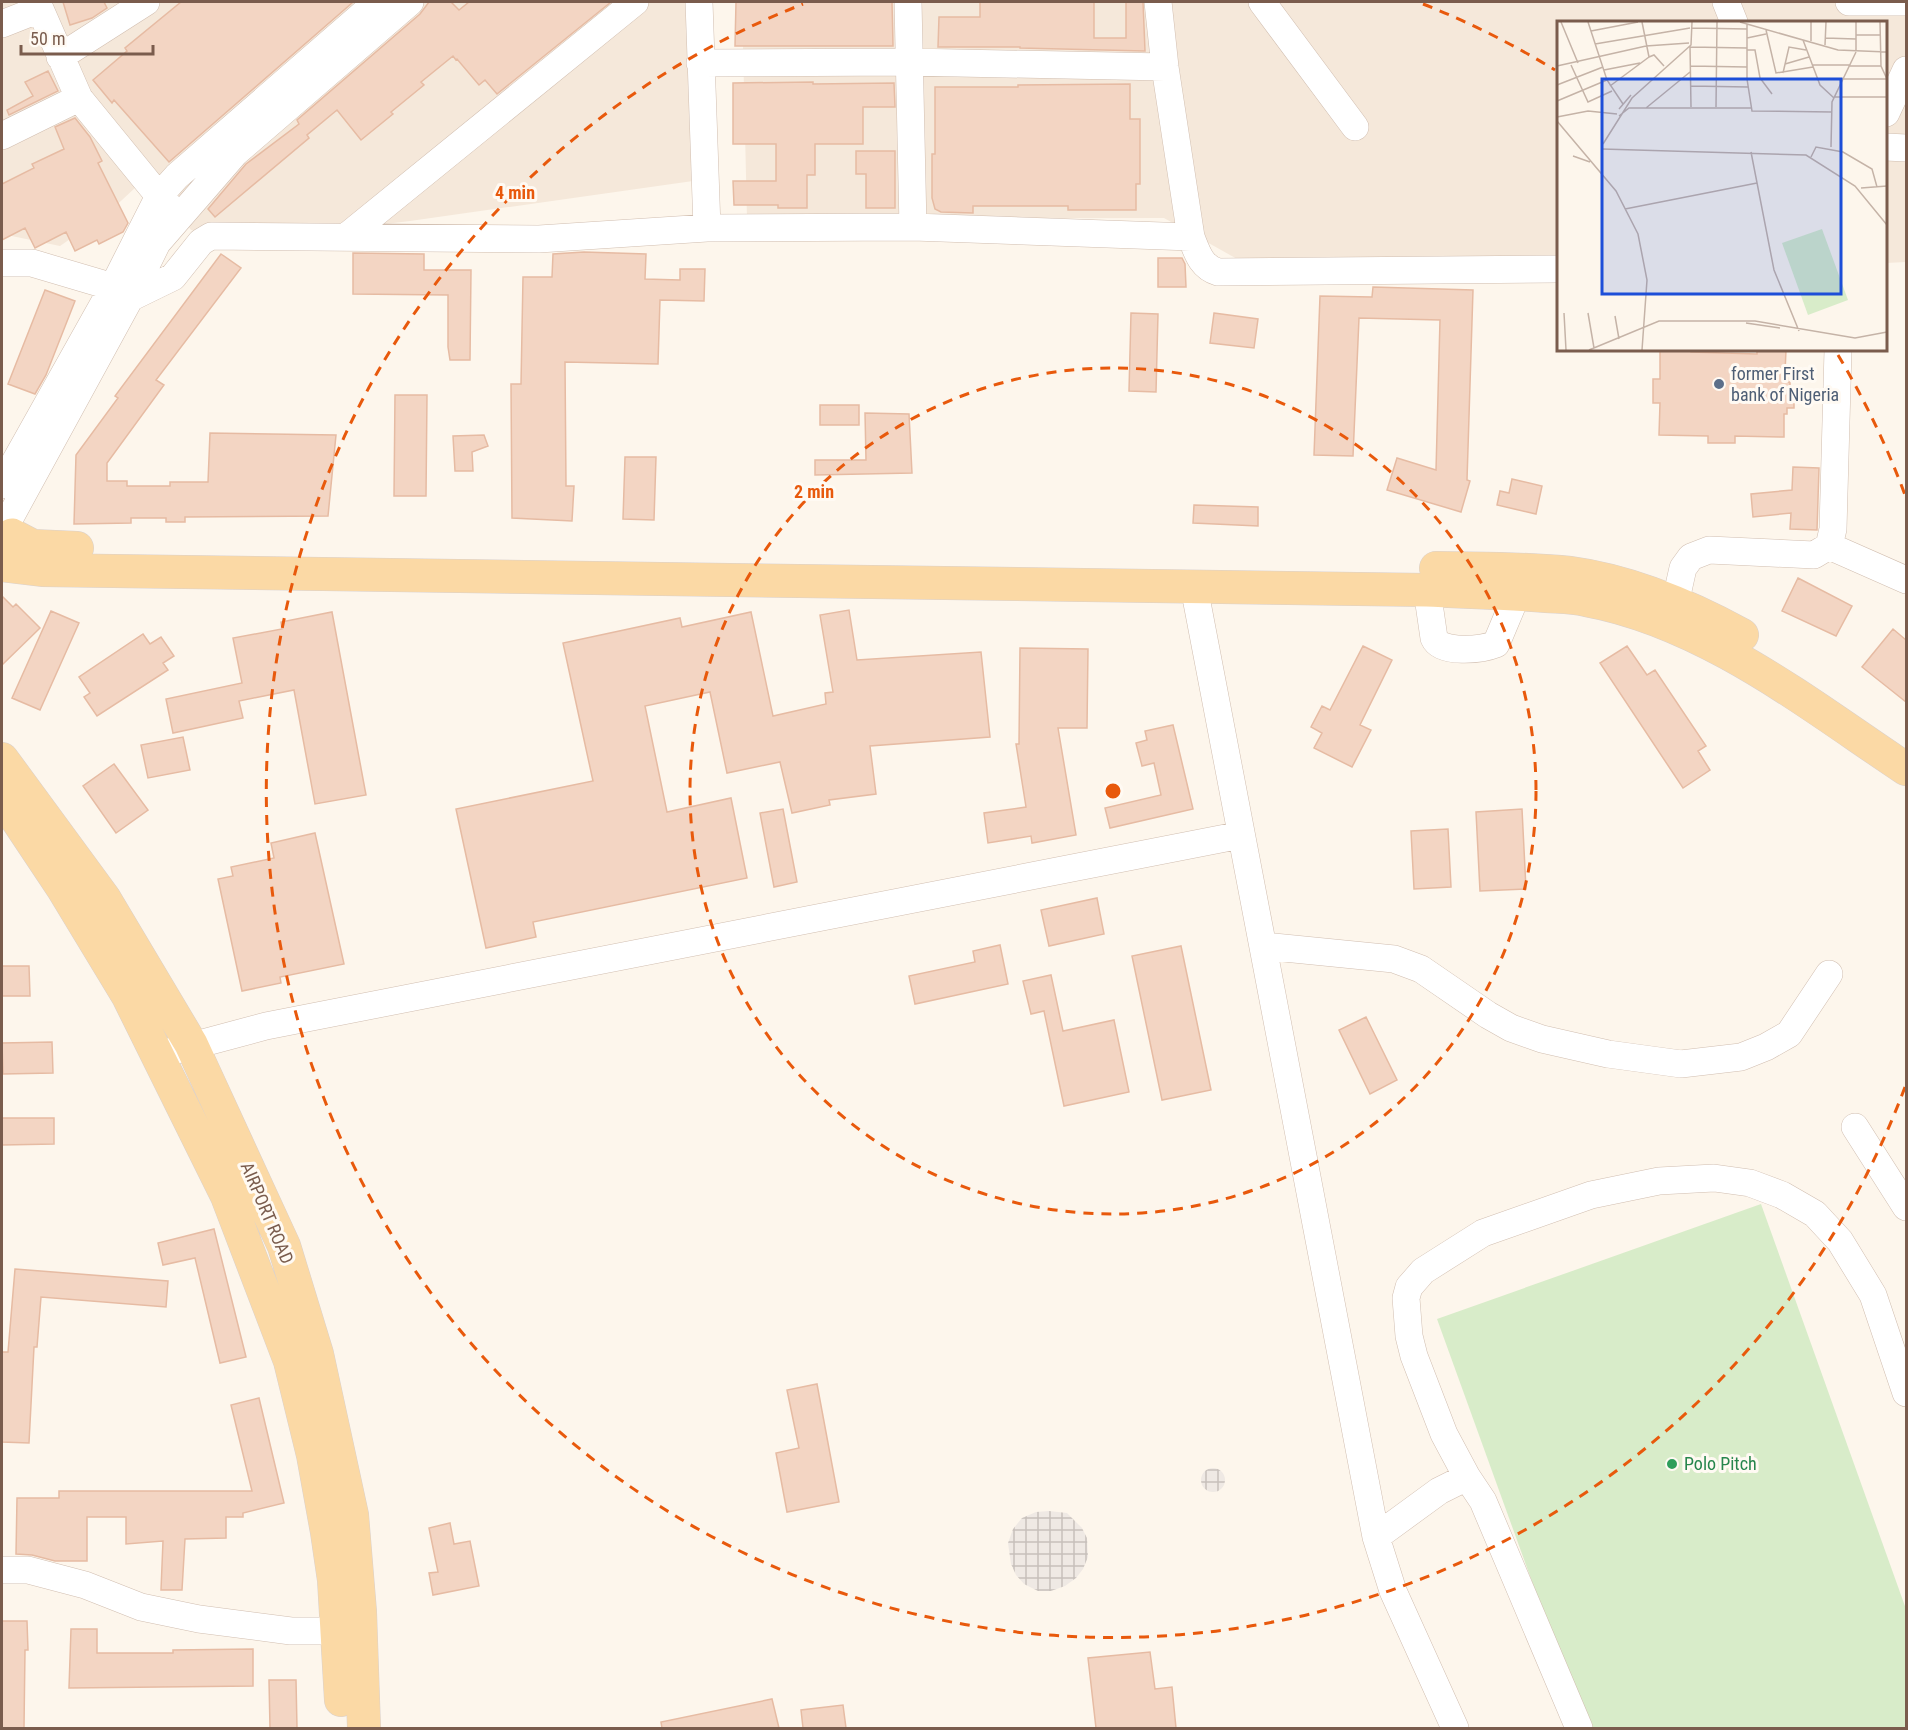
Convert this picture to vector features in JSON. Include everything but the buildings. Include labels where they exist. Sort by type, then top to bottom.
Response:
[{"type":"main road","points":[[4,542],[42,570],[1427,590],[1585,600],[1629,610],[1673,615],[1740,634],[1906,743]]},
{"type":"main road","points":[[4,542],[56,548],[1529,570],[1571,573],[1617,582],[1673,615],[1717,647],[1760,672],[1906,769]]},
{"type":"main road","name":"AIRPORT ROAD","points":[[2,759],[104,898],[191,1044],[284,1246],[304,1358],[315,1466],[334,1580],[341,1728]]},
{"type":"main road","name":"AIRPORT ROAD","points":[[2,797],[62,887],[128,996],[304,1358],[352,1515],[360,1612],[364,1728]]},
{"type":"street","points":[[60,57],[146,2]]},
{"type":"street","points":[[4,542],[121,292],[159,196],[177,176],[377,2]]},
{"type":"street","points":[[2,485],[121,292],[157,243],[235,153],[410,2]]},
{"type":"street","points":[[347,236],[635,2]]},
{"type":"street","points":[[699,2],[707,228]]},
{"type":"street","points":[[908,2],[913,227]]},
{"type":"street","points":[[1158,2],[1165,66],[1191,237],[1202,262],[1209,270],[1218,272],[1557,269]]},
{"type":"street","points":[[1262,2],[1355,127]]},
{"type":"street","points":[[1726,2],[1734,21]]},
{"type":"street","points":[[1849,2],[1906,2]]},
{"type":"street","points":[[2,24],[38,5],[79,98],[159,196],[180,217]]},
{"type":"street","points":[[700,63],[909,62],[1165,66]]},
{"type":"street","points":[[1887,111],[1906,70]]},
{"type":"street","points":[[2,136],[79,98]]},
{"type":"street","points":[[1887,147],[1906,148]]},
{"type":"street","points":[[2,262],[32,263],[121,292],[173,277],[201,242],[211,236],[539,239],[707,228],[913,227],[1191,237]]},
{"type":"street","points":[[1673,615],[1683,568],[1691,557],[1709,550],[1814,555],[1829,546],[1833,529],[1838,351]]},
{"type":"street","points":[[1829,546],[1906,580]]},
{"type":"street","points":[[1194,587],[1376,1538],[1393,1591],[1455,1728]]},
{"type":"street","points":[[1427,590],[1434,638],[1442,647],[1484,649],[1496,644],[1516,594]]},
{"type":"street","points":[[158,1055],[191,1044],[266,1026],[1241,835]]},
{"type":"street","points":[[1264,946],[1394,959],[1421,969],[1511,1028],[1542,1039],[1608,1054],[1681,1064],[1741,1057],[1789,1034],[1829,975]]},
{"type":"street","points":[[1855,1127],[1906,1208]]},
{"type":"street","points":[[1578,1728],[1483,1501],[1444,1434],[1414,1356],[1409,1336],[1406,1298],[1408,1287],[1423,1271],[1483,1233],[1591,1195],[1659,1181],[1714,1178],[1750,1183],[1782,1195],[1815,1214],[1840,1241],[1873,1295],[1906,1393]]},
{"type":"street","points":[[1376,1538],[1439,1491],[1467,1477]]},
{"type":"street","points":[[2,1570],[28,1570],[85,1586],[141,1607],[199,1619],[291,1631],[337,1630]]},
{"type":"shaded area","points":[[2,2],[689,2],[700,180],[410,221],[262,239],[191,230],[150,174],[108,213],[60,246],[2,234]]},
{"type":"shaded area","points":[[742,2],[1906,2],[1906,262],[1887,263],[1887,21],[1557,21],[1557,271],[1271,278],[1164,218],[747,219]]},
{"type":"shaded area","points":[[1213,1468],[1222,1471],[1225,1480],[1222,1489],[1213,1492],[1204,1489],[1201,1480],[1204,1471]]},
{"type":"shaded area","points":[[1036,1512],[1067,1513],[1082,1528],[1087,1538],[1088,1557],[1076,1578],[1065,1586],[1051,1591],[1038,1591],[1024,1584],[1016,1575],[1011,1564],[1008,1543],[1013,1529],[1022,1518]]},
{"type":"green space","name":"Polo Pitch","points":[[1761,1204],[1906,1609],[1906,1728],[1585,1728],[1437,1319]]},
{"type":"place","name":"former First bank of Nigeria","points":[[1719,384]]},
{"type":"place","name":"Polo Pitch","points":[[1672,1464]]}]
